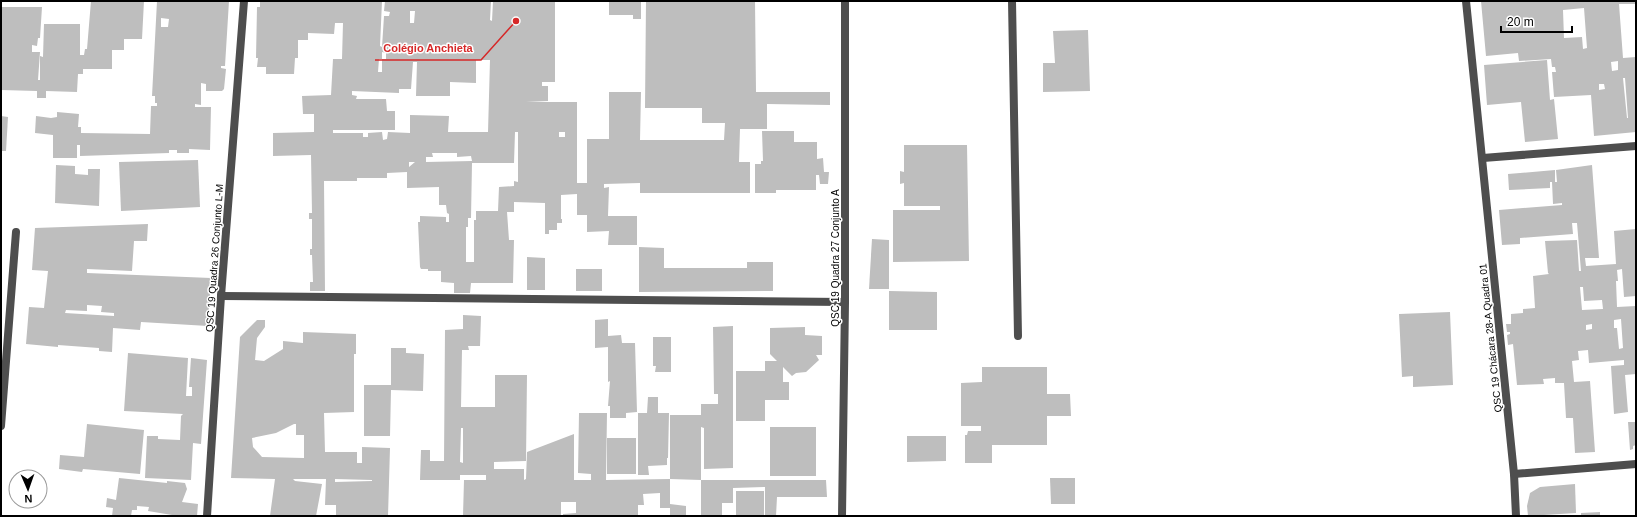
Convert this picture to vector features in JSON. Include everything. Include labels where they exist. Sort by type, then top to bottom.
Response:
[{"type":"street","name":"QSC 19 Quadra 26 Conjunto L-M","points":[[207,516],[221,296],[244,1]]},
{"type":"street","name":"QSC 19 Quadra 27 Conjunto A","points":[[842,516],[845,302],[845,1]]},
{"type":"street","points":[[1012,1],[1018,336]]},
{"type":"street","name":"QSC 19 Chácara 28-A Quadra 01","points":[[1466,1],[1514,474],[1516,516]]},
{"type":"street","points":[[1483,158],[1636,146]]},
{"type":"street","points":[[1,426],[16,232]]},
{"type":"street","points":[[221,296],[845,302]]},
{"type":"street","points":[[1514,474],[1636,464]]},
{"type":"building","points":[[91,1],[144,1],[142,39],[124,39],[124,50],[112,50],[112,69],[83,69],[83,74],[78,74],[77,92],[46,91],[46,98],[37,98],[37,91],[1,90],[1,7],[42,7],[40,38],[38,38],[37,46],[32,45],[32,52],[40,52],[38,80],[40,80],[40,56],[43,57],[44,24],[80,24],[80,55],[84,55],[85,49],[87,49]]},
{"type":"building","points":[[157,1],[229,1],[225,66],[221,66],[221,68],[226,69],[224,89],[222,91],[206,91],[206,84],[201,83],[201,105],[195,104],[195,107],[211,107],[210,150],[189,149],[189,153],[177,153],[177,150],[169,150],[169,153],[80,156],[80,145],[77,145],[77,158],[53,158],[53,135],[35,133],[36,116],[51,118],[57,117],[57,112],[79,114],[78,127],[81,127],[81,133],[150,134],[151,106],[157,106],[157,103],[155,103],[155,96],[152,96]],"holes":[[[161,18],[169,19],[168,27],[161,27]]]},
{"type":"building","points":[[260,1],[382,1],[380,46],[382,47],[384,16],[389,16],[390,12],[384,11],[385,1],[491,1],[490,20],[492,21],[493,1],[555,1],[555,82],[542,82],[542,86],[548,86],[548,101],[526,102],[577,102],[577,183],[587,183],[587,139],[609,139],[609,92],[641,92],[640,140],[724,140],[725,123],[702,123],[702,108],[645,108],[646,1],[755,1],[756,92],[830,92],[830,105],[767,104],[767,129],[740,129],[739,162],[750,162],[750,193],[640,193],[640,183],[604,184],[604,188],[609,187],[608,216],[637,216],[637,245],[608,245],[609,231],[587,232],[587,215],[577,215],[577,194],[561,195],[562,223],[557,223],[557,230],[549,230],[549,234],[545,234],[545,203],[514,202],[514,212],[507,212],[509,240],[514,240],[513,283],[471,283],[470,293],[454,293],[454,283],[441,282],[441,271],[428,271],[428,269],[421,269],[420,267],[418,222],[420,222],[420,216],[446,217],[446,222],[449,222],[449,214],[447,213],[446,205],[439,205],[439,187],[407,188],[407,172],[387,173],[387,178],[357,178],[357,181],[324,181],[325,291],[310,291],[310,282],[313,282],[312,255],[310,255],[310,249],[312,249],[312,219],[309,219],[309,213],[312,213],[311,155],[273,156],[273,133],[314,132],[314,114],[303,114],[302,96],[331,95],[333,59],[342,59],[343,23],[335,23],[334,34],[308,33],[308,40],[298,40],[298,58],[295,58],[294,74],[266,74],[266,67],[257,67],[258,58],[256,58],[257,7],[260,7]],"holes":[[[410,11],[415,11],[414,23],[410,23]],[[382,52],[386,53],[386,59],[382,59]],[[379,59],[382,59],[382,72],[378,72]],[[476,60],[490,60],[488,132],[448,132],[449,116],[410,115],[410,133],[388,132],[387,139],[383,140],[382,132],[368,133],[368,137],[363,137],[363,133],[333,133],[333,130],[395,130],[395,111],[387,111],[386,99],[356,99],[357,96],[352,95],[352,91],[399,93],[399,89],[411,89],[413,62],[417,62],[416,96],[450,96],[450,82],[476,83]],[[515,132],[518,132],[518,182],[514,181],[514,186],[499,187],[498,211],[476,211],[476,220],[474,220],[474,262],[466,262],[466,227],[468,227],[468,218],[471,218],[472,163],[514,163]],[[559,132],[565,132],[565,137],[559,137]],[[432,153],[457,153],[457,157],[471,156],[472,161],[426,162],[426,157],[433,157]],[[409,162],[415,162],[409,167]]]},
{"type":"building","points":[[609,1],[641,1],[641,19],[633,19],[633,15],[609,15]]},
{"type":"building","points":[[1481,1],[1636,1],[1636,4],[1619,4],[1623,58],[1636,57],[1636,132],[1594,136],[1591,95],[1554,97],[1552,72],[1556,72],[1555,67],[1552,67],[1551,59],[1519,61],[1518,53],[1486,56]],"holes":[[[1584,8],[1587,48],[1583,49],[1582,37],[1564,38],[1563,10]],[[1618,61],[1618,70],[1612,71],[1611,62]],[[1623,78],[1625,78],[1627,118]],[[1599,84],[1604,84],[1605,89],[1599,90]]]},
{"type":"building","points":[[1088,30],[1090,91],[1043,92],[1043,63],[1055,63],[1053,31]]},
{"type":"building","points":[[1547,60],[1550,100],[1554,99],[1558,139],[1525,142],[1521,102],[1487,105],[1484,65]]},
{"type":"building","points":[[1,116],[8,117],[6,151],[1,151]]},
{"type":"building","points":[[762,131],[794,131],[794,142],[817,142],[817,159],[823,158],[824,172],[829,172],[828,184],[820,184],[819,175],[816,175],[816,190],[776,190],[776,193],[755,193],[755,164],[761,164],[761,161],[763,161]]},
{"type":"building","points":[[904,145],[967,145],[969,261],[893,262],[893,210],[940,210],[940,206],[904,206],[904,183],[900,184],[900,171],[904,172]]},
{"type":"building","points":[[198,160],[200,207],[121,211],[119,162]]},
{"type":"building","points":[[56,165],[75,166],[75,174],[88,175],[88,169],[100,169],[99,206],[55,203]]},
{"type":"building","points":[[1592,165],[1599,258],[1585,258],[1586,266],[1616,264],[1614,231],[1636,229],[1636,296],[1624,297],[1622,269],[1617,270],[1618,281],[1616,281],[1617,307],[1636,306],[1636,374],[1625,375],[1628,412],[1614,414],[1611,366],[1624,365],[1624,360],[1589,363],[1588,350],[1578,351],[1579,360],[1572,361],[1574,382],[1590,381],[1595,452],[1575,453],[1573,418],[1566,418],[1564,383],[1555,383],[1555,378],[1543,379],[1544,384],[1517,385],[1513,344],[1508,345],[1507,335],[1510,334],[1510,332],[1507,332],[1506,324],[1511,324],[1511,314],[1523,313],[1523,309],[1535,308],[1533,276],[1549,274],[1545,241],[1577,240],[1579,271],[1581,271],[1577,223],[1572,223],[1573,234],[1520,238],[1520,244],[1502,245],[1499,210],[1562,205],[1562,203],[1553,204],[1552,182],[1550,182],[1550,188],[1509,190],[1508,174],[1555,170],[1555,182],[1557,182],[1556,170]],"holes":[[[1580,287],[1583,287],[1584,301],[1602,300],[1603,309],[1582,310]],[[1621,319],[1623,348],[1619,349],[1617,328],[1614,328],[1614,320]],[[1592,324],[1592,329],[1586,330],[1586,325]]]},
{"type":"building","points":[[148,224],[147,241],[134,241],[132,271],[87,269],[87,273],[211,278],[208,326],[141,322],[140,330],[113,328],[112,352],[99,351],[99,348],[58,345],[58,347],[26,344],[29,307],[44,308],[48,271],[32,270],[35,228]],"holes":[[[87,305],[102,306],[101,312],[114,313],[114,316],[65,313],[66,310],[87,311]]]},
{"type":"building","points":[[872,239],[889,240],[889,289],[869,289]]},
{"type":"building","points":[[639,247],[664,248],[664,268],[747,268],[747,262],[773,262],[773,291],[639,292]]},
{"type":"building","points":[[527,257],[545,258],[545,290],[527,290]]},
{"type":"building","points":[[576,269],[602,269],[602,291],[576,291]]},
{"type":"building","points":[[889,291],[937,292],[937,330],[889,330]]},
{"type":"building","points":[[1450,312],[1453,385],[1413,387],[1413,376],[1402,377],[1399,314]]},
{"type":"building","points":[[463,315],[481,316],[480,346],[468,346],[469,350],[462,350],[461,407],[495,407],[495,375],[527,375],[526,461],[494,462],[494,469],[524,469],[524,480],[526,479],[527,452],[574,434],[574,480],[591,480],[591,474],[578,473],[579,413],[607,413],[606,480],[670,479],[670,504],[686,506],[686,516],[670,516],[670,508],[660,508],[660,493],[643,494],[644,505],[638,505],[638,516],[563,516],[563,514],[576,513],[576,502],[561,502],[561,516],[463,516],[464,480],[486,480],[486,475],[460,475],[460,480],[420,480],[421,450],[430,450],[430,461],[444,461],[445,330],[463,329]],"holes":[[[461,428],[463,428],[463,463],[460,462]]]},
{"type":"building","points":[[608,319],[608,336],[621,335],[622,343],[635,343],[637,412],[626,413],[626,418],[610,418],[610,406],[608,406],[610,381],[608,382],[608,347],[595,348],[595,320]]},
{"type":"building","points":[[257,320],[265,320],[265,327],[257,338],[255,360],[264,361],[283,349],[283,341],[303,343],[303,332],[356,334],[356,354],[354,354],[354,412],[324,413],[325,452],[357,452],[357,463],[362,463],[362,447],[390,448],[388,516],[336,516],[336,505],[325,505],[326,479],[293,479],[295,481],[322,484],[316,516],[270,516],[275,479],[231,478],[240,337]],"holes":[[[296,424],[296,435],[304,435],[304,458],[262,457],[253,447],[252,438],[276,433]],[[335,479],[372,480],[372,481],[335,482]]]},
{"type":"building","points":[[733,326],[733,468],[704,469],[704,428],[701,427],[701,480],[670,479],[670,415],[701,415],[701,404],[718,404],[718,394],[714,394],[713,327]]},
{"type":"building","points":[[805,327],[805,335],[822,336],[822,355],[816,355],[819,360],[806,372],[796,373],[792,376],[783,367],[783,382],[789,382],[789,400],[765,400],[765,421],[736,421],[736,371],[765,371],[765,361],[777,361],[770,354],[770,328]]},
{"type":"building","points":[[653,337],[671,337],[671,372],[655,372],[656,366],[653,366]]},
{"type":"building","points":[[391,348],[406,348],[406,353],[424,354],[423,391],[391,390],[390,436],[364,436],[364,385],[391,385]]},
{"type":"building","points":[[128,353],[188,358],[186,396],[192,396],[192,387],[189,387],[191,358],[207,360],[201,444],[193,443],[191,480],[145,478],[147,436],[158,436],[158,439],[180,440],[181,416],[183,414],[124,411]]},
{"type":"building","points":[[982,367],[1047,367],[1047,394],[1070,394],[1071,416],[1047,416],[1047,445],[992,445],[992,463],[965,463],[965,435],[967,435],[968,431],[981,431],[981,426],[961,426],[961,383],[982,382]]},
{"type":"building","points":[[648,397],[658,397],[658,413],[669,413],[668,458],[667,465],[648,466],[649,475],[638,475],[638,413],[647,413]]},
{"type":"building","points":[[1628,422],[1636,422],[1636,445],[1630,450]]},
{"type":"building","points":[[87,424],[144,430],[140,474],[83,469],[82,472],[59,469],[60,455],[84,457]]},
{"type":"building","points":[[770,427],[816,427],[816,476],[770,476]]},
{"type":"building","points":[[907,436],[946,436],[946,461],[907,462]]},
{"type":"building","points":[[607,438],[636,438],[636,474],[607,474]]},
{"type":"building","points":[[119,478],[167,483],[167,481],[185,483],[187,489],[182,502],[198,504],[197,516],[178,516],[148,511],[149,507],[137,506],[137,510],[132,510],[131,516],[112,516],[113,508],[106,507],[107,498],[116,500]]},
{"type":"building","points":[[1050,478],[1075,478],[1075,504],[1051,504]]},
{"type":"building","points":[[701,480],[826,480],[827,497],[777,497],[776,516],[765,516],[765,487],[733,488],[733,503],[722,503],[722,516],[701,516]]},
{"type":"building","points":[[1575,484],[1576,513],[1528,516],[1527,506],[1530,493],[1540,487]]},
{"type":"building","points":[[736,491],[764,491],[764,516],[736,516]]},
{"type":"building","points":[[1600,512],[1600,516],[1581,516],[1581,513]]},
{"type":"place","name":"Colégio Anchieta","points":[[516,21]]}]
